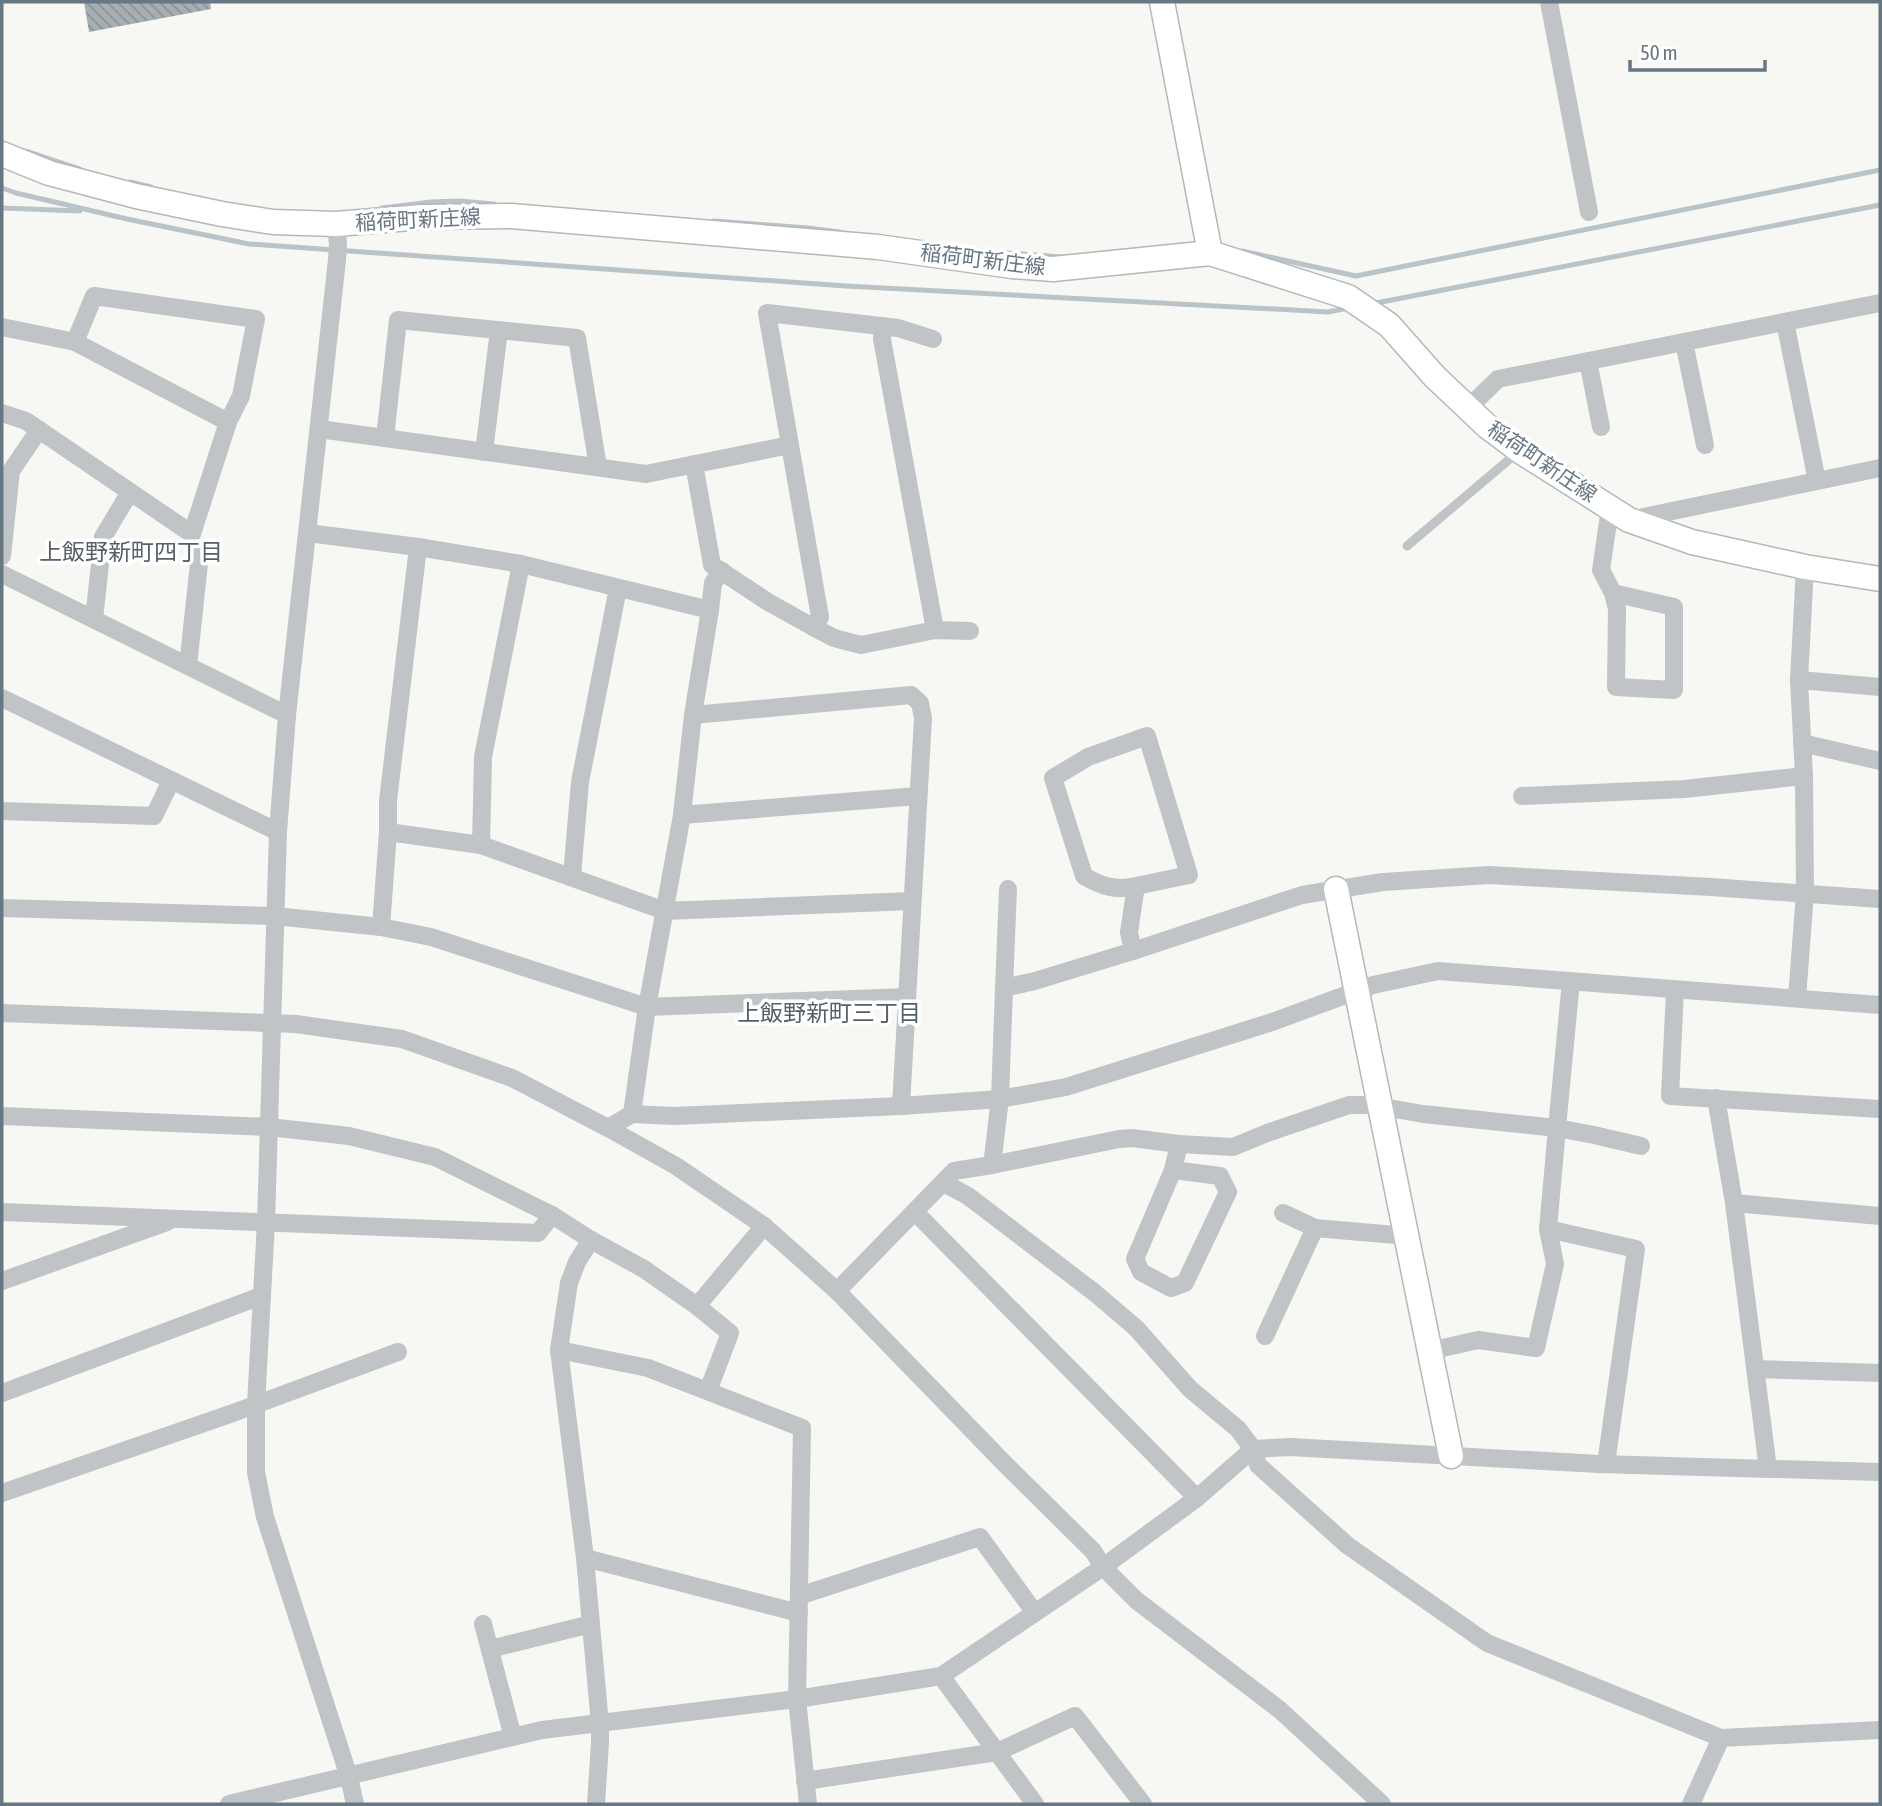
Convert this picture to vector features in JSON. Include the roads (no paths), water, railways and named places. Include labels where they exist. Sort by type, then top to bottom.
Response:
[{"type":"main road","points":[[1162,2],[1210,253]]},
{"type":"main road","name":"稲荷町新庄線","points":[[2,154],[48,173],[136,196],[273,222],[337,243],[422,217],[511,216],[878,247],[1012,266],[1053,269],[1210,253],[1348,297],[1389,325],[1435,377],[1488,427],[1520,451],[1619,514],[1692,542],[1805,567],[1880,579]]},
{"type":"main road","points":[[1336,889],[1451,1456]]},
{"type":"street","points":[[1549,2],[1589,212]]},
{"type":"street","points":[[337,243],[278,832],[266,1222],[256,1404],[256,1472],[265,1517],[349,1777],[355,1804]]},
{"type":"street","points":[[2,413],[26,421],[192,534],[228,422],[241,396],[256,319],[94,296],[75,342]]},
{"type":"street","points":[[1468,408],[1497,379],[1880,303]]},
{"type":"street","points":[[813,627],[820,617],[767,313],[898,328],[933,339]]},
{"type":"street","points":[[384,438],[398,320],[577,338],[598,467]]},
{"type":"street","points":[[1784,322],[1817,481]]},
{"type":"street","points":[[883,326],[882,340],[935,630]]},
{"type":"street","points":[[484,452],[499,330]]},
{"type":"street","points":[[4,333],[75,342],[228,422]]},
{"type":"street","points":[[1685,342],[1705,445]]},
{"type":"street","points":[[1588,361],[1601,427]]},
{"type":"street","points":[[319,429],[646,474],[790,445]]},
{"type":"street","points":[[2,555],[11,471],[39,430]]},
{"type":"street","points":[[694,464],[712,565],[768,602],[834,638],[861,645],[935,630],[970,631]]},
{"type":"street","points":[[1613,593],[1674,607],[1674,690],[1616,687],[1617,608],[1613,593],[1601,570],[1619,514],[1880,468]]},
{"type":"street","points":[[94,619],[103,537],[131,492]]},
{"type":"street","points":[[309,533],[521,564],[710,610]]},
{"type":"street","points":[[381,927],[388,801],[418,547]]},
{"type":"street","points":[[188,666],[200,554]]},
{"type":"street","points":[[481,845],[483,757],[521,564]]},
{"type":"street","points":[[1797,998],[1805,894],[1804,776],[1799,680],[1805,567]]},
{"type":"street","points":[[632,1114],[647,1007],[682,814],[713,583],[722,571]]},
{"type":"street","points":[[2,573],[288,715]]},
{"type":"street","points":[[572,876],[580,782],[618,588]]},
{"type":"street","points":[[1799,680],[1880,687]]},
{"type":"street","points":[[694,715],[911,695],[920,703],[923,718],[901,1106]]},
{"type":"street","points":[[2,698],[278,832]]},
{"type":"street","points":[[1147,736],[1189,875],[1136,886],[1125,889],[1104,887],[1084,876],[1053,778],[1088,757],[1147,736]]},
{"type":"street","points":[[1802,743],[1880,761]]},
{"type":"street","points":[[1522,796],[1684,789],[1804,776]]},
{"type":"street","points":[[2,811],[154,816],[171,781]]},
{"type":"street","points":[[682,814],[918,796]]},
{"type":"street","points":[[388,832],[481,845],[665,911],[912,901]]},
{"type":"street","points":[[1004,988],[1133,951],[1302,895],[1384,882],[1489,875],[1880,899]]},
{"type":"street","points":[[1133,951],[1129,932],[1136,886]]},
{"type":"street","points":[[992,1165],[1000,1099],[1008,889]]},
{"type":"street","points":[[2,908],[275,916],[381,927],[431,937],[647,1007],[907,997]]},
{"type":"street","points":[[608,1128],[632,1114],[674,1116],[901,1106],[1000,1099],[1066,1087],[1272,1022],[1373,985],[1438,971],[1880,1005]]},
{"type":"street","points":[[1429,1351],[1478,1340],[1536,1348],[1555,1264],[1548,1229],[1571,982]]},
{"type":"street","points":[[1675,990],[1670,1096],[1880,1109]]},
{"type":"street","points":[[2,1013],[296,1024],[402,1039],[512,1078],[676,1166],[764,1226],[837,1291],[1093,1551],[1103,1567],[1136,1600],[1280,1710],[1382,1804]]},
{"type":"street","points":[[1716,1098],[1734,1203],[1768,1469]]},
{"type":"street","points":[[837,1291],[954,1171],[1119,1139],[1233,1147],[1349,1105],[1372,1105],[1423,1114],[1557,1129],[1641,1146]]},
{"type":"street","points":[[2,1116],[269,1127],[349,1136],[435,1157],[552,1215],[644,1269],[698,1306],[730,1333],[708,1391]]},
{"type":"street","points":[[1173,1170],[1220,1176],[1228,1192],[1185,1283],[1171,1288],[1141,1272],[1135,1259],[1173,1170],[1179,1143]]},
{"type":"street","points":[[944,1183],[968,1196],[1095,1293],[1136,1328],[1190,1389],[1238,1429],[1253,1449],[1258,1465],[1347,1545],[1487,1643],[1721,1738],[1880,1730]]},
{"type":"street","points":[[1734,1203],[1880,1216]]},
{"type":"street","points":[[2,1212],[538,1233],[552,1215]]},
{"type":"street","points":[[915,1212],[1197,1498]]},
{"type":"street","points":[[1283,1213],[1315,1228],[1407,1236]]},
{"type":"street","points":[[2,1281],[177,1218]]},
{"type":"street","points":[[698,1306],[764,1226]]},
{"type":"street","points":[[1265,1336],[1315,1228]]},
{"type":"street","points":[[1548,1229],[1636,1249],[1606,1464]]},
{"type":"street","points":[[591,1240],[577,1262],[569,1283],[559,1350],[585,1558],[600,1724],[596,1804]]},
{"type":"street","points":[[2,1393],[261,1296]]},
{"type":"street","points":[[559,1350],[648,1368],[802,1428],[797,1699],[808,1804]]},
{"type":"street","points":[[2,1493],[398,1352]]},
{"type":"street","points":[[1755,1369],[1880,1373]]},
{"type":"street","points":[[229,1804],[542,1730],[797,1699],[941,1676],[1103,1567],[1197,1498],[1253,1449],[1290,1447],[1606,1464],[1880,1472]]},
{"type":"street","points":[[585,1558],[799,1604],[980,1537],[1035,1613]]},
{"type":"street","points":[[483,1624],[513,1737]]},
{"type":"street","points":[[490,1649],[591,1624]]},
{"type":"street","points":[[941,1676],[1035,1804]]},
{"type":"street","points":[[805,1782],[997,1752],[1075,1716],[1143,1804]]},
{"type":"street","points":[[1691,1804],[1721,1738]]},
{"type":"lane","points":[[1407,546],[1520,451]]},
{"type":"waterway","points":[[26,151],[80,169]]},
{"type":"waterway","points":[[1242,251],[1356,276],[1880,170]]},
{"type":"waterway","points":[[130,182],[151,187]]},
{"type":"waterway","points":[[2,188],[127,219],[249,244],[846,286],[1328,312],[1348,308]]},
{"type":"waterway","points":[[382,208],[431,202],[494,204]]},
{"type":"waterway","points":[[1371,304],[1880,205]]},
{"type":"waterway","points":[[2,208],[80,211]]},
{"type":"waterway","points":[[714,221],[840,232]]},
{"type":"waterway","points":[[995,252],[1062,257]]},
{"type":"district","name":"上飯野新町四丁目","points":[[131,552]]},
{"type":"district","name":"上飯野新町三丁目","points":[[829,1013]]}]
